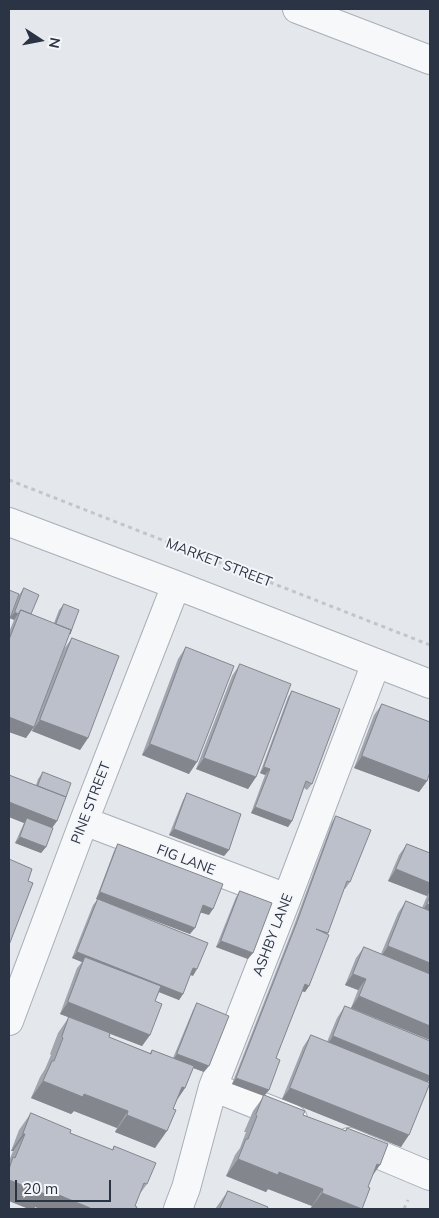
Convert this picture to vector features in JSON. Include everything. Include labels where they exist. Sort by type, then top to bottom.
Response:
[{"type":"street","points":[[297,9],[430,60]]},
{"type":"street","points":[[9,522],[430,684]]},
{"type":"street","name":"PINE STREET","points":[[9,1021],[176,585]]},
{"type":"street","name":"ASHBY LANE","points":[[178,1209],[186,1188],[213,1087],[376,663]]},
{"type":"street","name":"FIG LANE","points":[[84,821],[287,898]]},
{"type":"street","points":[[213,1087],[430,1176]]},
{"type":"path","name":"MARKET STREET","points":[[9,480],[430,645]]},
{"type":"building","points":[[24,588],[39,595],[31,614],[21,610],[18,614],[15,612]]},
{"type":"building","points":[[9,590],[19,594],[9,621]]},
{"type":"building","points":[[64,604],[79,610],[70,634],[71,630],[56,624]]},
{"type":"building","points":[[21,610],[71,630],[34,727],[9,717],[9,640]]},
{"type":"building","points":[[72,638],[119,656],[88,738],[40,720]]},
{"type":"building","points":[[186,647],[234,666],[197,762],[150,744]]},
{"type":"building","points":[[240,664],[291,684],[256,777],[204,758]]},
{"type":"building","points":[[292,691],[340,709],[312,784],[306,781],[292,821],[255,807],[270,769],[264,767]]},
{"type":"building","points":[[382,704],[430,722],[430,772],[427,781],[362,756]]},
{"type":"building","points":[[43,772],[71,783],[66,797],[38,786]]},
{"type":"building","points":[[9,775],[66,797],[57,821],[9,802]]},
{"type":"building","points":[[187,793],[241,814],[229,850],[174,829]]},
{"type":"building","points":[[336,816],[371,830],[350,882],[347,881],[328,933],[316,929],[329,935],[309,986],[305,984],[276,1058],[280,1060],[269,1090],[236,1078]]},
{"type":"building","points":[[27,818],[53,828],[46,847],[20,837]]},
{"type":"building","points":[[118,844],[223,884],[213,909],[203,905],[195,928],[100,892]]},
{"type":"building","points":[[407,844],[430,853],[430,883],[396,869]]},
{"type":"building","points":[[9,859],[32,869],[28,881],[33,883],[9,945]]},
{"type":"building","points":[[240,891],[272,903],[253,953],[221,941]]},
{"type":"building","points":[[98,899],[208,943],[197,969],[193,968],[183,994],[77,952]]},
{"type":"building","points":[[406,901],[430,911],[430,963],[388,946]]},
{"type":"building","points":[[364,947],[430,974],[430,1026],[359,996],[366,979],[353,974]]},
{"type":"building","points":[[85,957],[161,986],[155,1001],[162,1004],[150,1035],[68,1002]]},
{"type":"building","points":[[197,1003],[229,1016],[209,1066],[177,1054]]},
{"type":"building","points":[[345,1006],[430,1041],[430,1076],[333,1036]]},
{"type":"building","points":[[69,1017],[110,1033],[109,1037],[151,1054],[152,1050],[194,1066],[185,1088],[182,1087],[173,1109],[176,1110],[167,1131],[127,1115],[128,1111],[84,1094],[83,1097],[43,1081],[52,1061],[54,1061]]},
{"type":"building","points":[[311,1035],[430,1083],[409,1135],[290,1088]]},
{"type":"building","points":[[264,1095],[305,1111],[303,1115],[346,1131],[347,1128],[388,1144],[380,1165],[377,1164],[362,1209],[322,1193],[323,1189],[279,1172],[278,1175],[238,1159],[246,1139],[248,1139]]},
{"type":"building","points":[[31,1113],[71,1130],[70,1133],[113,1150],[114,1146],[156,1163],[147,1184],[144,1183],[135,1206],[137,1207],[136,1209],[90,1209],[47,1190],[45,1194],[9,1180],[9,1169],[25,1134],[23,1134]]},
{"type":"building","points":[[228,1191],[268,1207],[267,1209],[220,1209]]}]
